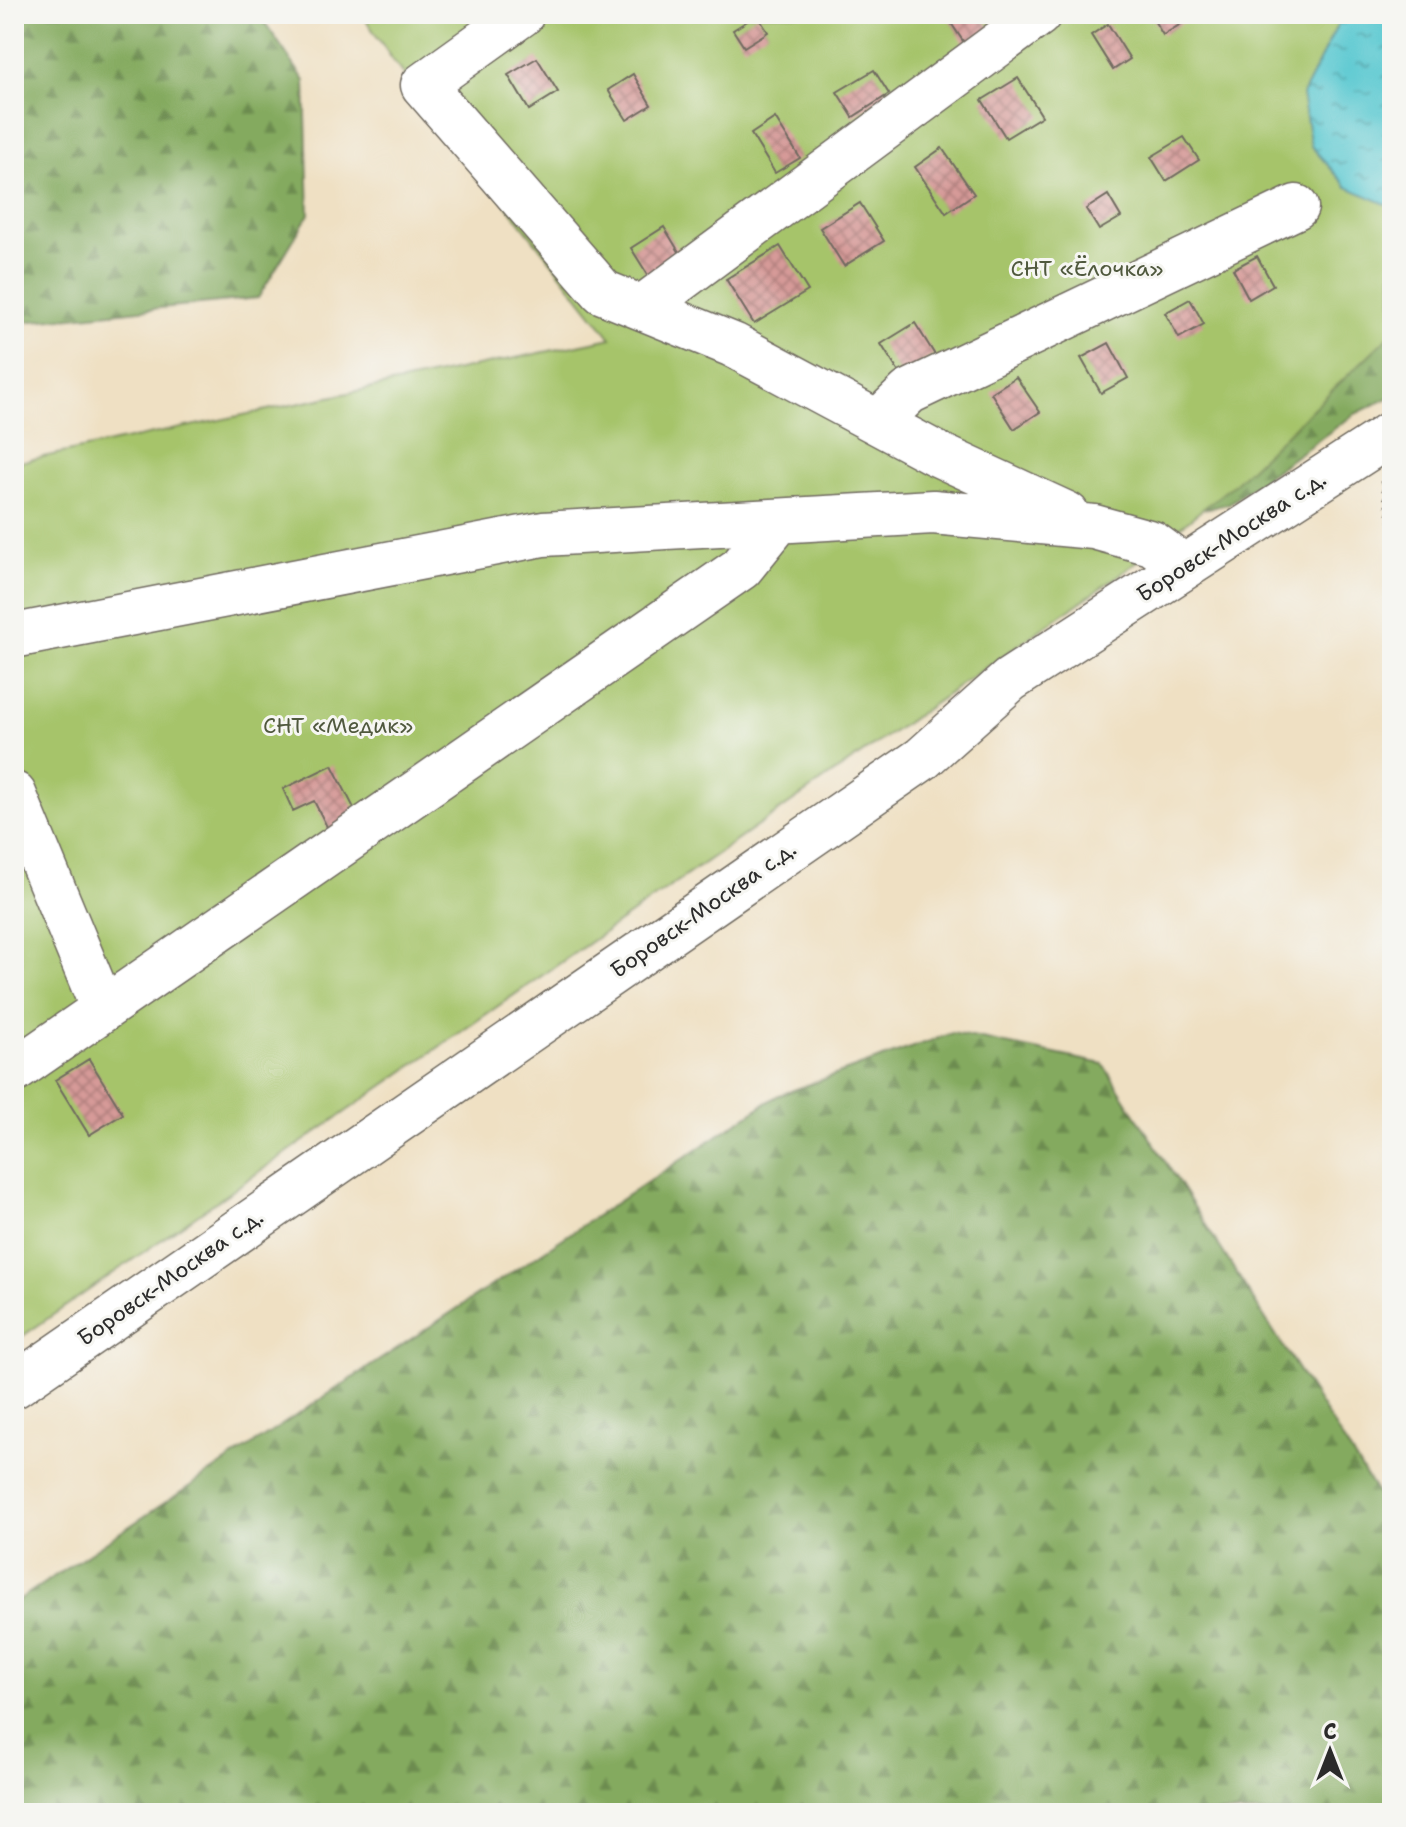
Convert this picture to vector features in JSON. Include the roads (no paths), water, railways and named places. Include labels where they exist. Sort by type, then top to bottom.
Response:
[{"type":"street","points":[[522,14],[423,85],[603,292],[733,345],[878,422],[1094,527]]},
{"type":"street","points":[[643,307],[1039,14]]},
{"type":"street","points":[[878,422],[909,392],[1296,207]]},
{"type":"street","name":"Боровск-Москва с.д.","points":[[14,1386],[923,758],[1010,680],[1182,565],[1392,433]]},
{"type":"street","points":[[14,636],[543,534],[933,512],[1094,527],[1152,543],[1182,565]]},
{"type":"street","points":[[14,1071],[741,568],[779,521]]},
{"type":"street","points":[[14,794],[103,1009]]},
{"type":"water","points":[[1343,14],[1392,14],[1392,207],[1347,187],[1311,146],[1302,95]]},
{"type":"park label","name":"СНТ «Ёлочка»","points":[[1087,268]]},
{"type":"park label","name":"СНТ «Медик»","points":[[338,725]]}]
